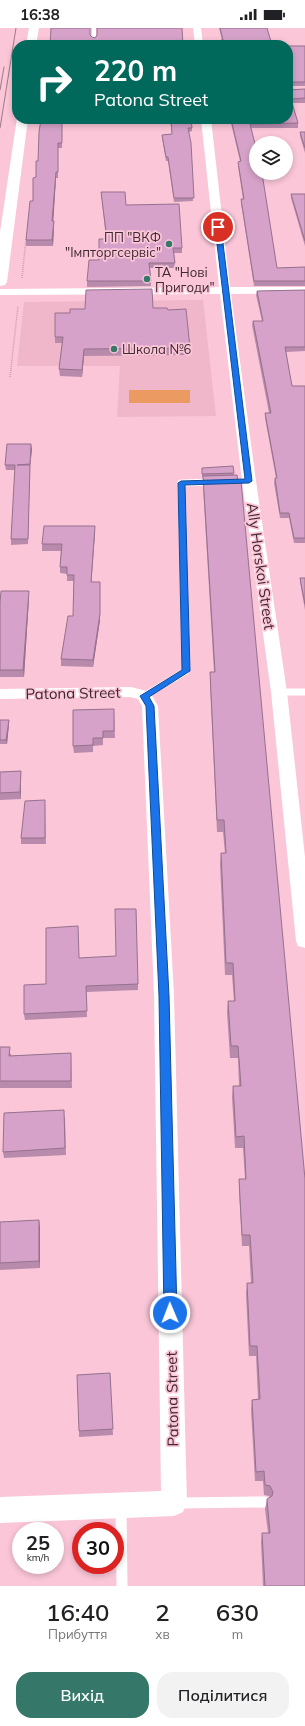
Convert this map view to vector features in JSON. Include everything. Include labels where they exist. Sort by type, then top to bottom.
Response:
[{"type":"main road","points":[[32,40],[34,28]]},
{"type":"main road","points":[[0,282],[21,124]]},
{"type":"street","points":[[197,28],[198,40]]},
{"type":"street","name":"Ally Horskoi Street","points":[[207,124],[245,481],[279,692],[305,941]]},
{"type":"street","points":[[0,292],[305,290]]},
{"type":"street","name":"Patona Street","points":[[0,694],[131,692],[144,696],[150,706],[164,996],[174,1503]]},
{"type":"street","points":[[0,1510],[174,1503]]},
{"type":"lane","points":[[94,28],[94,38]]},
{"type":"lane","points":[[144,696],[186,671],[181,483],[219,482]]},
{"type":"lane","points":[[279,692],[305,692]]},
{"type":"lane","points":[[174,1503],[265,1502]]},
{"type":"lane","points":[[121,1504],[122,1586]]},
{"type":"path","points":[[10,377],[26,237]]},
{"type":"shaded area","name":"Школа №6","points":[[203,300],[216,416],[117,417],[120,366],[17,366],[24,302]]},
{"type":"shaded area","points":[[129,390],[190,390],[190,403],[129,403]]},
{"type":"building","points":[[51,28],[90,28],[90,35],[95,38],[97,35],[97,28],[182,28],[183,40],[50,40]]},
{"type":"building","points":[[220,28],[267,28],[271,40],[223,40]]},
{"type":"building","points":[[293,46],[305,46],[305,82],[293,82]]},
{"type":"building","points":[[305,89],[305,98],[293,99],[293,90]]},
{"type":"building","points":[[293,106],[298,123],[293,123]]},
{"type":"building","points":[[40,124],[62,124],[62,143],[58,143],[58,172],[56,172],[52,240],[26,240],[30,201],[33,201],[33,178],[36,177],[36,161],[38,161]]},
{"type":"building","points":[[171,124],[192,124],[192,128],[188,128],[191,143],[194,198],[174,198],[168,157],[166,157],[162,135],[172,134]]},
{"type":"building","points":[[232,124],[250,124],[253,136],[249,136],[249,180],[263,180],[277,268],[305,267],[305,281],[254,281],[241,199],[244,199],[238,162],[241,161]]},
{"type":"building","points":[[300,132],[305,132],[305,148]]},
{"type":"building","points":[[101,192],[125,192],[126,205],[179,204],[182,248],[173,248],[175,263],[149,263],[151,281],[87,281],[89,260],[99,260],[99,239],[107,239]]},
{"type":"building","points":[[291,194],[305,194],[305,241]]},
{"type":"building","points":[[152,289],[153,308],[167,308],[168,310],[186,309],[190,348],[84,349],[82,370],[59,369],[63,337],[55,337],[55,313],[70,313],[70,309],[85,309],[86,290]]},
{"type":"building","points":[[305,290],[305,347],[285,347],[292,386],[305,386],[305,538],[294,538],[289,513],[280,513],[275,478],[277,478],[265,413],[271,413],[253,321],[263,321],[257,291]]},
{"type":"building","points":[[7,444],[31,444],[30,464],[17,465],[30,465],[28,539],[11,539],[15,465],[5,465]]},
{"type":"building","points":[[233,466],[234,473],[202,474],[202,468]]},
{"type":"building","points":[[237,475],[238,481],[241,481],[305,1179],[305,1586],[265,1586],[262,1533],[270,1533],[267,1499],[272,1496],[273,1492],[270,1486],[265,1485],[264,1471],[256,1472],[252,1400],[260,1399],[257,1346],[250,1346],[247,1283],[253,1283],[250,1235],[242,1235],[239,1179],[246,1179],[244,1136],[236,1137],[233,1086],[241,1086],[238,1046],[231,1046],[228,1001],[235,1001],[233,963],[226,963],[221,853],[226,853],[224,820],[217,820],[210,672],[215,672],[203,476]]},
{"type":"building","points":[[44,526],[95,526],[91,582],[100,582],[100,614],[93,660],[61,659],[68,616],[73,616],[74,575],[67,575],[67,567],[60,567],[62,544],[42,544]]},
{"type":"building","points":[[300,578],[305,578],[305,604]]},
{"type":"building","points":[[1,591],[29,591],[23,670],[0,670]]},
{"type":"building","points":[[114,709],[114,731],[103,731],[103,738],[93,738],[93,745],[73,746],[73,710]]},
{"type":"building","points":[[0,720],[9,720],[6,740],[0,740]]},
{"type":"building","points":[[21,771],[20,792],[0,793],[0,772]]},
{"type":"building","points":[[45,800],[45,838],[21,838],[25,801]]},
{"type":"building","points":[[115,909],[136,909],[138,984],[86,986],[87,1011],[24,1014],[24,985],[46,984],[46,928],[78,926],[79,958],[116,956]]},
{"type":"building","points":[[0,1047],[10,1047],[9,1056],[71,1053],[71,1081],[0,1081]]},
{"type":"building","points":[[64,1110],[65,1148],[3,1152],[4,1113]]},
{"type":"building","points":[[39,1220],[39,1261],[0,1263],[0,1222]]},
{"type":"building","points":[[110,1373],[113,1429],[79,1431],[77,1375]]},
{"type":"tram line","points":[[14,40],[16,28]]},
{"type":"tram line","points":[[0,128],[12,53]]},
{"type":"tram line","points":[[0,90],[4,67]]},
{"type":"place","name":"ПП \"ВКФ \"Імпторгсервіс\"","points":[[169,244]]},
{"type":"place","name":"ТА \"Нові Пригоди\"","points":[[147,279]]},
{"type":"place","name":"Школа №6","points":[[114,349]]},
{"type":"route","points":[[170,1313],[164,996],[150,706],[144,696],[186,671],[181,483],[249,481],[218,227]]}]
